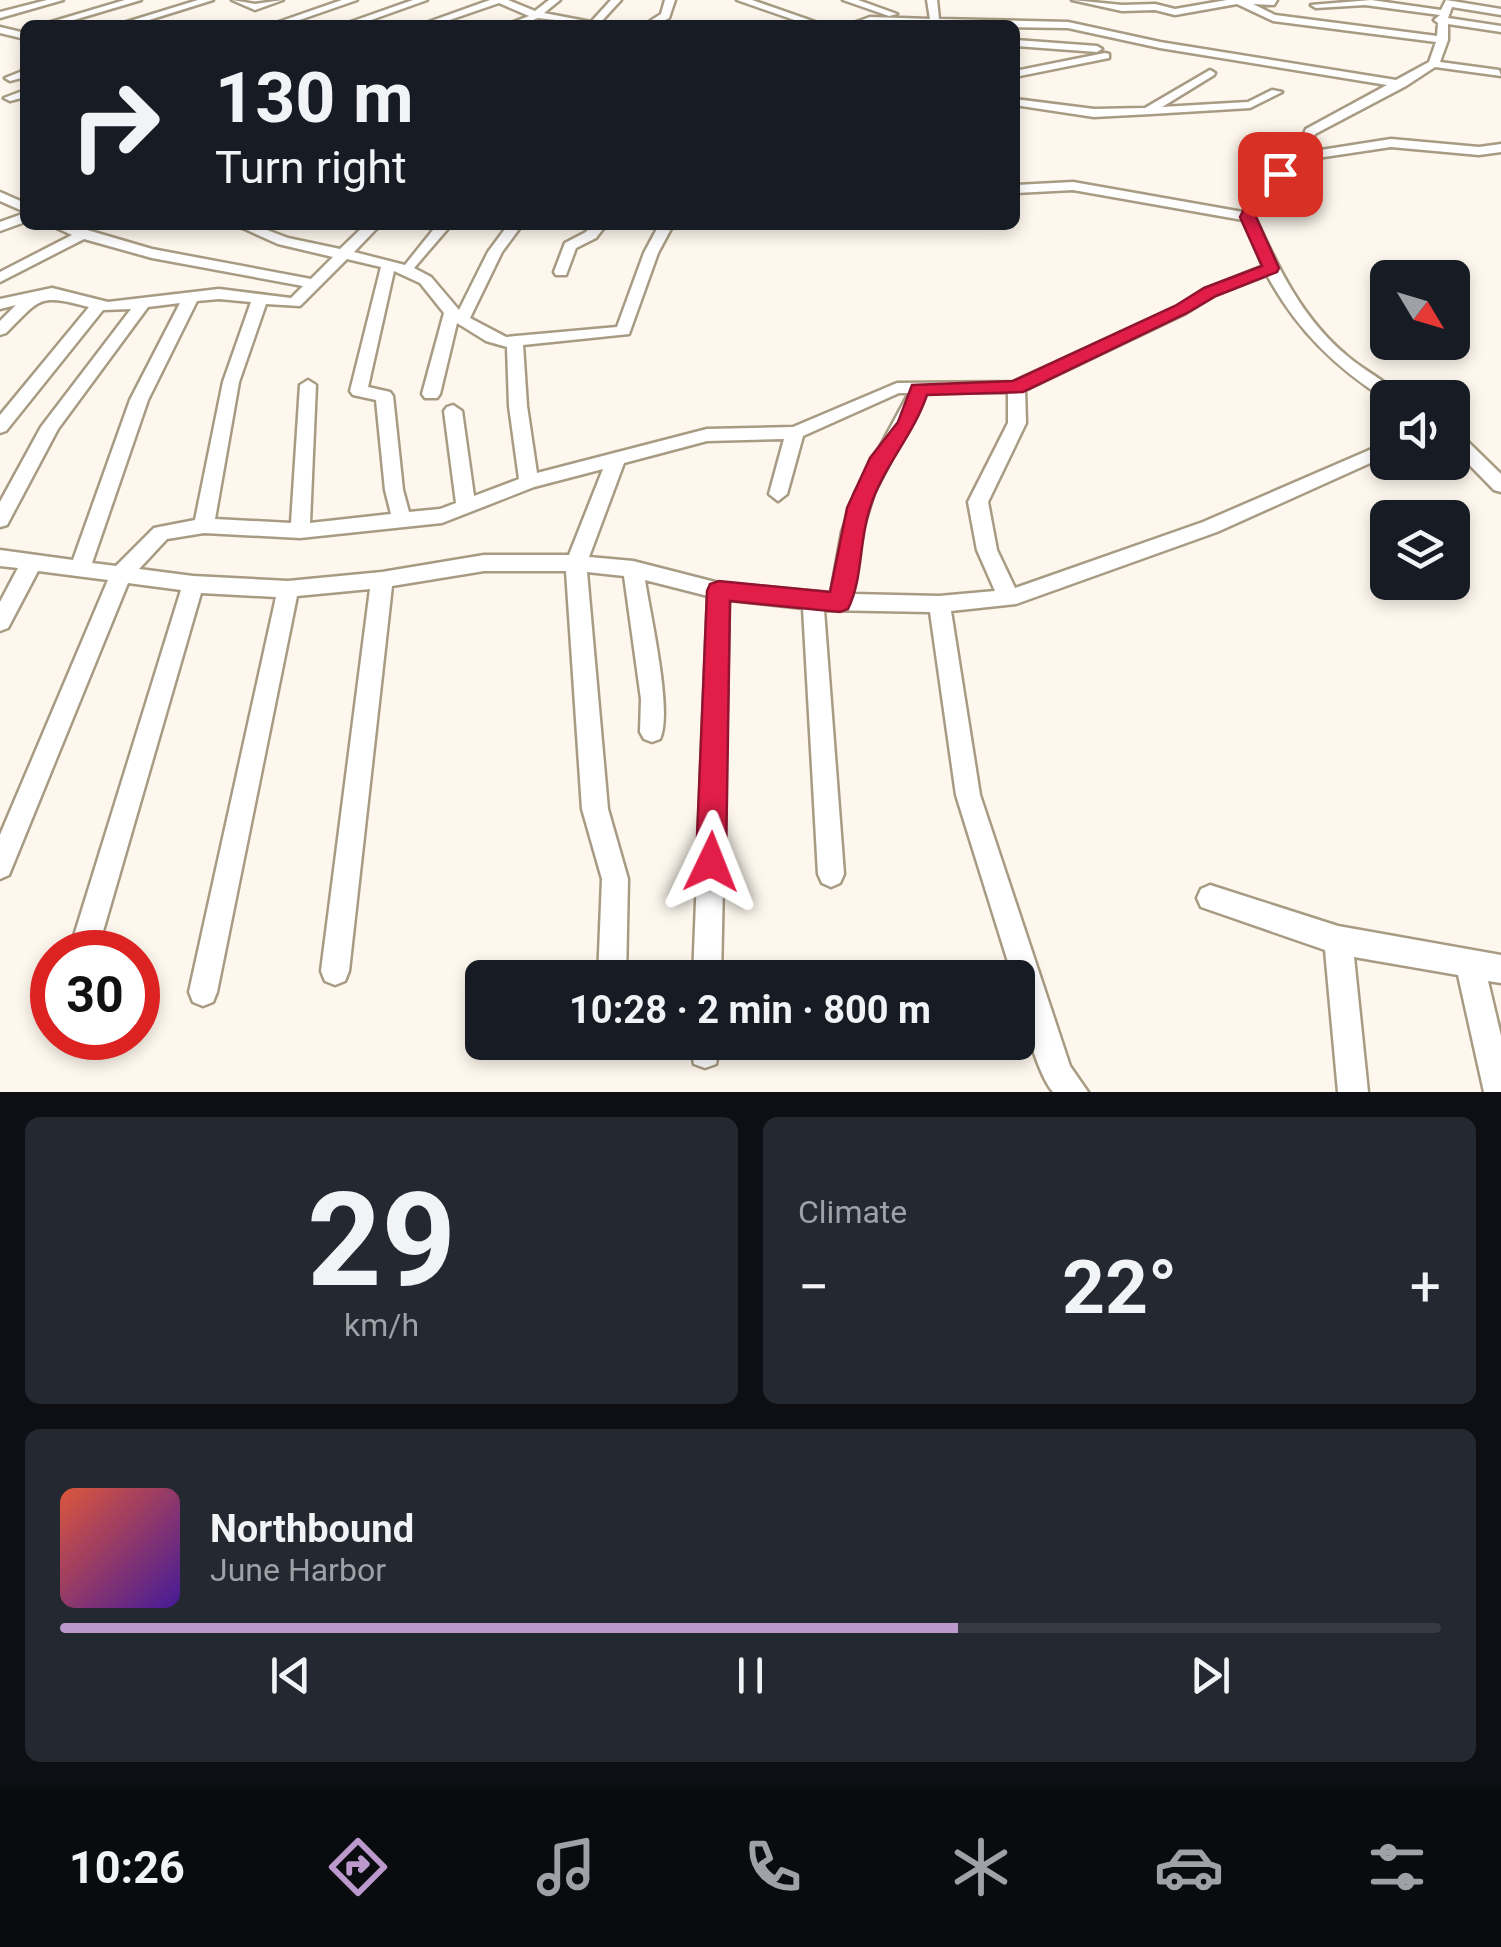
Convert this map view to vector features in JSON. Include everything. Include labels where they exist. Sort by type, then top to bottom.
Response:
[{"type":"street","points":[[0,15],[58,0]]},
{"type":"street","points":[[64,20],[136,0]]},
{"type":"street","points":[[139,20],[208,0]]},
{"type":"street","points":[[237,0],[255,7],[278,0]]},
{"type":"street","points":[[290,20],[352,0]]},
{"type":"street","points":[[363,20],[422,0]]},
{"type":"street","points":[[440,20],[499,0],[536,15],[564,20]]},
{"type":"street","points":[[523,20],[555,0]]},
{"type":"street","points":[[598,20],[616,0]]},
{"type":"street","points":[[742,0],[804,20]]},
{"type":"street","points":[[848,0],[909,20]]},
{"type":"street","points":[[1077,0],[1176,12],[1238,0],[1274,2]]},
{"type":"street","points":[[1238,0],[1272,18],[1378,32],[1501,29]]},
{"type":"street","points":[[1378,32],[1379,3]]},
{"type":"street","points":[[1316,4],[1379,3],[1443,28],[1501,42]]},
{"type":"street","points":[[730,10],[763,20]]},
{"type":"street","points":[[1300,158],[1310,132],[1402,84],[1443,28],[1501,12]]},
{"type":"street","points":[[1020,21],[1068,25],[1160,46],[1402,84]]},
{"type":"street","points":[[1443,28],[1500,67]]},
{"type":"street","points":[[1020,43],[1101,52],[1020,73]]},
{"type":"street","points":[[1151,111],[1152,105],[1210,73]]},
{"type":"street","points":[[10,78],[20,75]]},
{"type":"street","points":[[1020,102],[1094,113],[1151,111],[1250,105],[1276,92]]},
{"type":"street","points":[[10,98],[20,95]]},
{"type":"street","points":[[1370,383],[1349,370],[1296,316],[1248,217],[1260,190],[1300,158],[1391,143],[1479,151],[1501,148]]},
{"type":"street","points":[[1020,188],[1073,186],[1248,217]]},
{"type":"street","points":[[70,230],[316,284]]},
{"type":"street","points":[[254,230],[279,241],[410,272],[437,288],[457,315],[489,339],[515,341],[623,331],[663,230]]},
{"type":"street","points":[[279,241],[291,230]]},
{"type":"street","points":[[0,304],[61,293],[98,306],[141,306],[219,294],[295,303],[368,230]]},
{"type":"street","points":[[412,264],[440,230]]},
{"type":"street","points":[[431,394],[457,315],[511,230]]},
{"type":"street","points":[[561,272],[570,246],[595,230]]},
{"type":"street","points":[[0,278],[82,235]]},
{"type":"street","points":[[388,266],[358,390],[384,396],[394,490],[402,521]]},
{"type":"street","points":[[0,866],[121,574],[161,532],[204,526],[300,531],[442,516],[529,482],[708,435],[795,432],[897,388],[1016,388],[1181,310],[1210,292],[1271,268]]},
{"type":"street","points":[[0,330],[35,296]]},
{"type":"street","points":[[80,569],[138,400],[191,297]]},
{"type":"street","points":[[204,526],[231,382],[259,301]]},
{"type":"street","points":[[0,427],[98,306]]},
{"type":"street","points":[[0,520],[50,428],[141,306]]},
{"type":"street","points":[[515,341],[518,406],[529,482]]},
{"type":"street","points":[[300,531],[308,385]]},
{"type":"street","points":[[1009,598],[987,550],[978,502],[1016,424],[1016,388]]},
{"type":"street","points":[[840,602],[858,508],[881,458],[907,423],[919,389]]},
{"type":"street","points":[[454,411],[466,506]]},
{"type":"street","points":[[778,494],[795,432]]},
{"type":"street","points":[[1470,454],[1501,486]]},
{"type":"street","points":[[0,558],[193,584],[288,590],[484,563],[576,563],[633,569],[719,591],[814,602],[939,604],[1009,598],[1210,528],[1370,456]]},
{"type":"street","points":[[613,960],[615,879],[595,809],[576,563],[617,457]]},
{"type":"street","points":[[0,622],[32,562]]},
{"type":"street","points":[[633,569],[652,699],[652,732]]},
{"type":"street","points":[[335,971],[382,580]]},
{"type":"street","points":[[90,930],[193,584]]},
{"type":"street","points":[[204,992],[288,590]]},
{"type":"street","points":[[708,960],[719,591]]},
{"type":"street","points":[[814,602],[831,874]]},
{"type":"street","points":[[939,604],[968,796],[1058,1075],[1072,1092]]},
{"type":"street","points":[[1210,898],[1338,940],[1501,970]]},
{"type":"street","points":[[1338,940],[1353,1092]]},
{"type":"street","points":[[1470,964],[1499,1092]]},
{"type":"route","points":[[711,862],[719,591],[840,602],[858,508],[881,458],[907,423],[919,389],[1016,388],[1181,310],[1210,292],[1271,268],[1248,217],[1260,190],[1280,174]]}]
